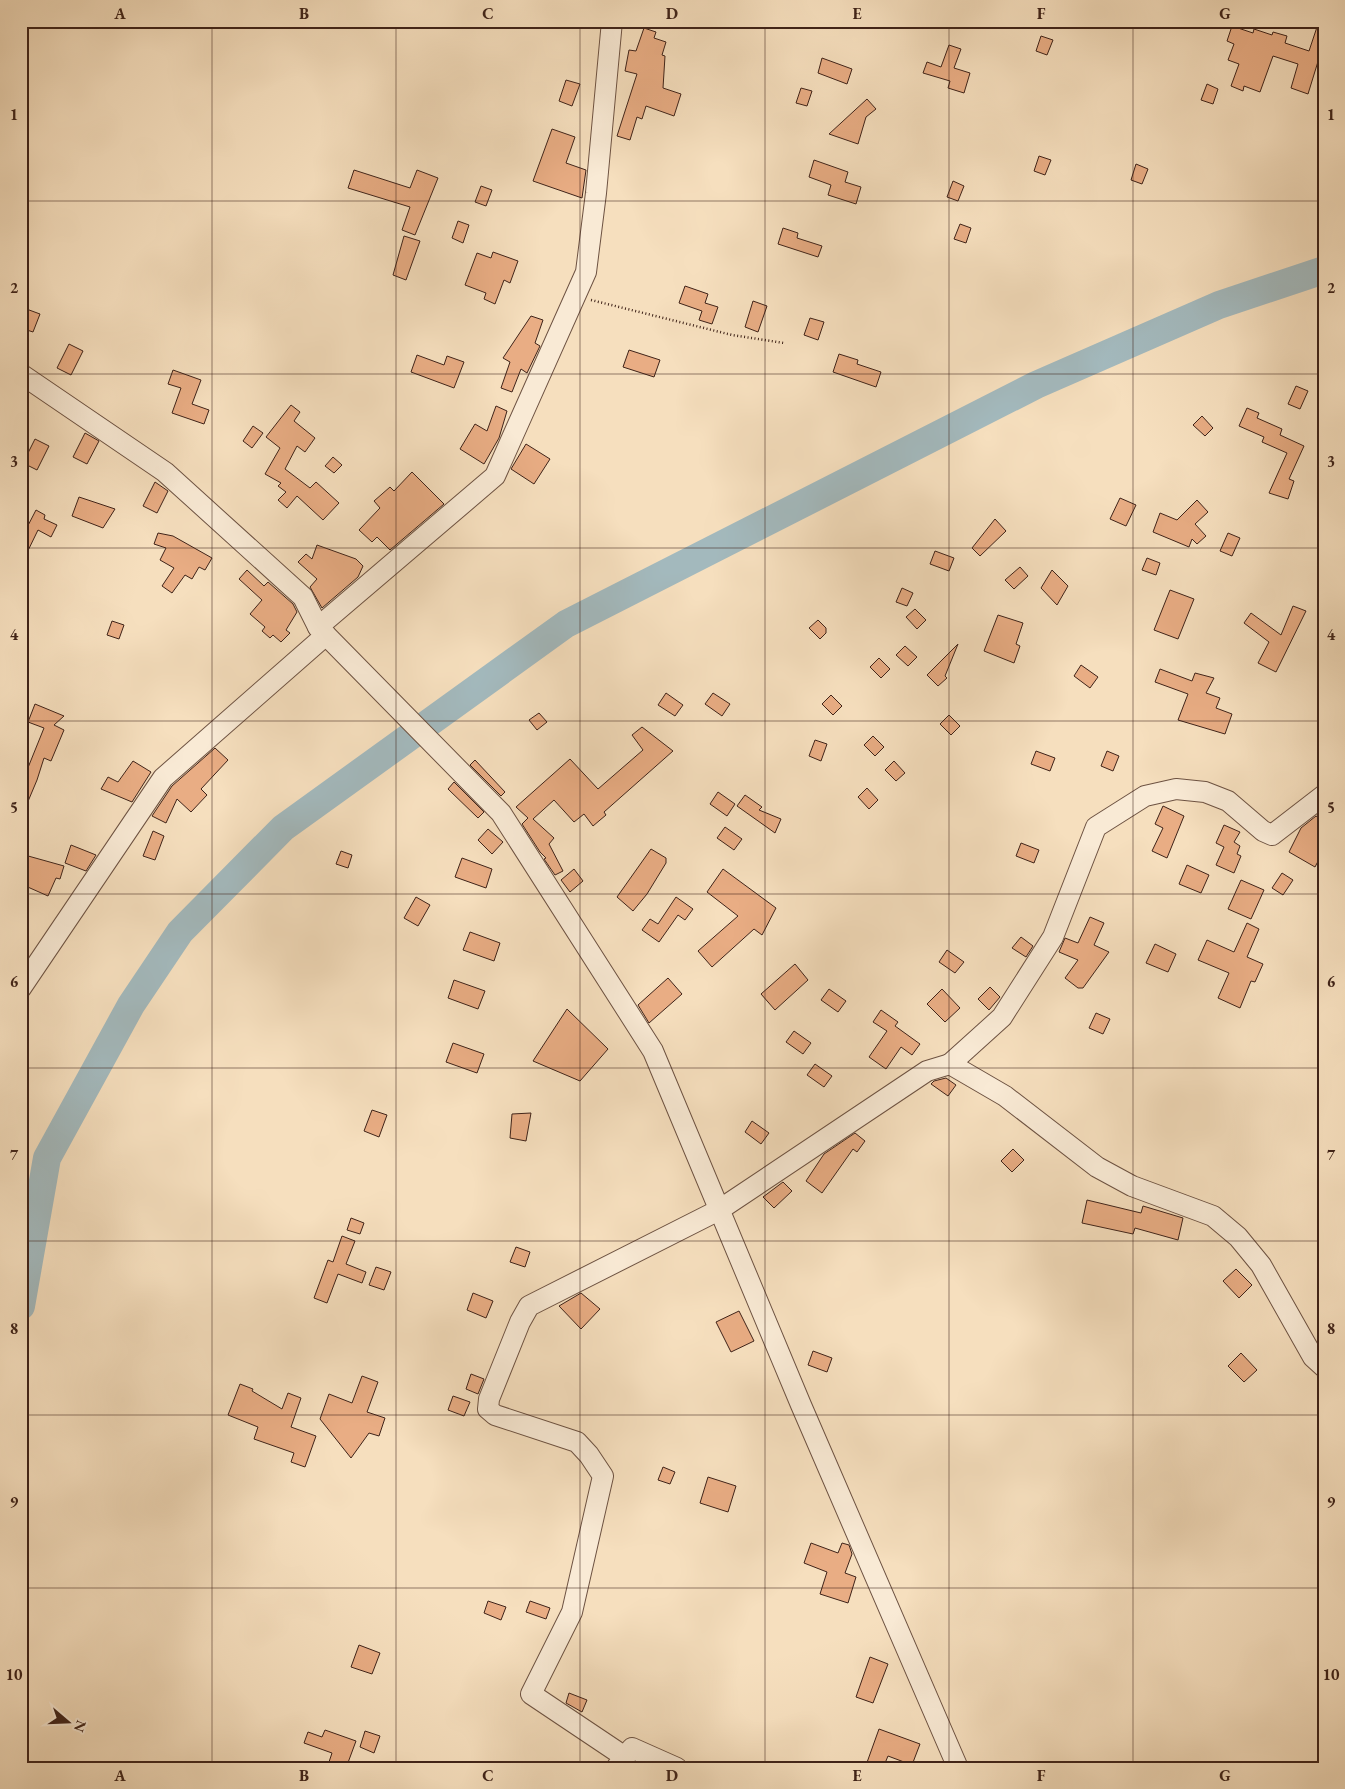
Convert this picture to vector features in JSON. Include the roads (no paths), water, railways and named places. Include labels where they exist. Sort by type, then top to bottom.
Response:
[{"type":"street","points":[[21,988],[163,778],[322,631],[496,476],[586,272],[595,203],[612,21]]},
{"type":"street","points":[[21,374],[165,472],[303,597],[322,631],[501,813],[652,1051],[958,1768]]},
{"type":"street","points":[[677,1768],[632,1748],[620,1762],[532,1694],[572,1612],[602,1476],[589,1455],[577,1442],[495,1415],[488,1409],[489,1399],[520,1322],[530,1306],[719,1210],[898,1089],[927,1071],[950,1064],[1002,1017],[1053,937],[1096,827],[1145,796],[1176,789],[1205,792],[1228,801],[1262,831],[1272,835],[1324,795]]},
{"type":"street","points":[[950,1064],[1005,1096],[1097,1167],[1132,1186],[1213,1216],[1238,1236],[1261,1265],[1308,1350],[1324,1367]]},
{"type":"waterway","points":[[21,1306],[47,1158],[131,1005],[180,932],[283,828],[566,624],[1036,385],[1219,305],[1324,270]]}]
